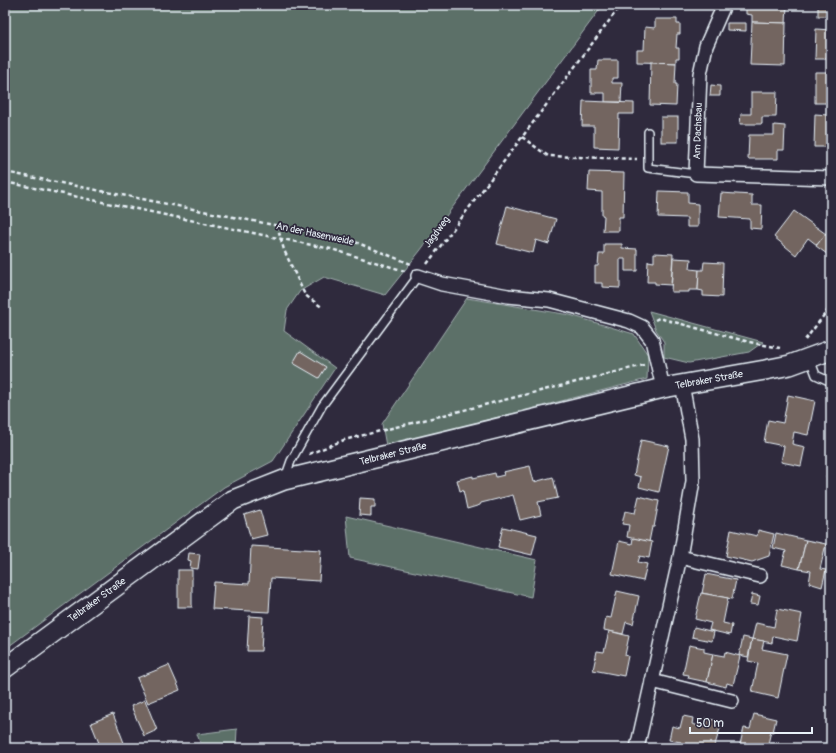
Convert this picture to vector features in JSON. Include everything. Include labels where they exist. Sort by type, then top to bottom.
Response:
[{"type":"street","name":"Am Dachsbau","points":[[724,5],[706,46],[700,74],[696,174],[831,178]]},
{"type":"street","points":[[418,276],[449,285],[508,296],[548,300],[629,321],[642,327],[652,340],[663,388]]},
{"type":"street","name":"Telbraker Straße","points":[[5,668],[233,500],[284,480],[663,388],[765,370],[806,351],[831,350]]},
{"type":"street","points":[[637,748],[680,557],[693,481],[692,439],[682,384]]},
{"type":"street","points":[[680,557],[760,576]]},
{"type":"street","points":[[652,681],[732,701]]},
{"type":"lane","points":[[648,132],[648,168],[696,174]]},
{"type":"lane","points":[[284,480],[291,461],[322,406],[418,276]]},
{"type":"lane","points":[[806,351],[816,374],[831,382]]},
{"type":"path","name":"Jagdweg","points":[[418,276],[621,5]]},
{"type":"path","points":[[522,137],[548,156],[648,159]]},
{"type":"path","name":"An der Hasenweide","points":[[5,172],[350,240],[416,266],[418,276]]},
{"type":"path","points":[[5,182],[331,248],[418,276]]},
{"type":"path","points":[[277,226],[284,250],[305,294],[323,308]]},
{"type":"path","points":[[806,351],[831,306]]},
{"type":"path","points":[[642,327],[658,318],[749,342],[781,348]]},
{"type":"green space","points":[[5,5],[603,5],[420,251],[385,295],[324,277],[300,291],[287,310],[284,331],[335,368],[273,461],[224,487],[5,649]]},
{"type":"green space","points":[[467,298],[570,315],[634,334],[648,355],[647,379],[386,446],[382,424]]},
{"type":"green space","points":[[649,311],[763,342],[749,352],[689,363],[664,357],[664,342],[656,330]]},
{"type":"green space","points":[[346,516],[537,560],[531,597],[350,558]]},
{"type":"green space","points":[[237,729],[236,748],[202,748],[197,734]]},
{"type":"building","points":[[746,5],[787,5],[786,23],[752,22],[752,15],[746,14]]},
{"type":"building","points":[[818,5],[831,5],[831,16],[818,16]]},
{"type":"building","points":[[655,19],[677,19],[677,24],[680,24],[680,34],[677,34],[676,48],[679,48],[679,58],[676,58],[676,63],[637,62],[637,50],[644,50],[645,27],[655,28]]},
{"type":"building","points":[[752,22],[786,23],[785,66],[750,65]]},
{"type":"building","points":[[727,23],[746,23],[746,31],[727,30]]},
{"type":"building","points":[[816,29],[831,30],[831,59],[815,59]]},
{"type":"building","points":[[598,60],[618,60],[618,78],[612,78],[612,83],[622,83],[621,102],[605,102],[605,93],[591,93],[591,70],[597,70]]},
{"type":"building","points":[[651,62],[676,63],[676,106],[650,105]]},
{"type":"building","points":[[815,72],[831,72],[831,156],[827,156],[827,147],[814,147],[815,114],[828,115],[828,103],[815,103]]},
{"type":"building","points":[[711,85],[720,86],[720,96],[710,96]]},
{"type":"building","points":[[751,92],[777,92],[776,117],[762,117],[762,124],[740,124],[741,114],[751,114]]},
{"type":"building","points":[[583,101],[634,103],[634,114],[619,114],[618,148],[594,147],[594,126],[582,126]]},
{"type":"building","points":[[661,117],[678,117],[678,142],[661,142]]},
{"type":"building","points":[[774,125],[785,126],[784,150],[778,150],[778,159],[748,159],[749,135],[774,135]]},
{"type":"building","points":[[589,172],[624,173],[623,217],[619,217],[619,231],[603,231],[604,216],[602,215],[602,192],[588,191]]},
{"type":"building","points":[[659,191],[688,192],[688,203],[698,204],[698,227],[687,227],[687,218],[658,217]]},
{"type":"building","points":[[721,193],[752,195],[752,205],[762,205],[761,229],[750,228],[750,219],[719,217]]},
{"type":"building","points":[[507,206],[556,219],[549,244],[536,240],[533,253],[497,244]]},
{"type":"building","points":[[794,211],[826,234],[817,245],[808,238],[796,255],[774,237]]},
{"type":"building","points":[[831,227],[831,257],[816,246]]},
{"type":"building","points":[[604,244],[622,244],[622,248],[637,249],[637,271],[625,271],[625,259],[620,259],[620,288],[602,287],[602,283],[595,283],[595,266],[598,266],[599,254],[604,254]]},
{"type":"building","points":[[654,253],[673,254],[671,285],[647,282],[648,261],[654,262]]},
{"type":"building","points":[[673,258],[691,259],[690,269],[699,270],[698,290],[689,290],[689,292],[671,292]]},
{"type":"building","points":[[704,262],[723,263],[722,297],[703,296],[703,291],[698,290],[699,270],[703,270]]},
{"type":"building","points":[[300,351],[326,367],[319,378],[293,363]]},
{"type":"building","points":[[788,395],[815,401],[808,435],[794,432],[792,444],[805,447],[801,466],[781,462],[784,446],[764,442],[768,420],[783,423]]},
{"type":"building","points":[[641,440],[669,446],[659,492],[639,487],[641,477],[634,475]]},
{"type":"building","points":[[831,452],[831,479],[826,477]]},
{"type":"building","points":[[530,466],[534,482],[553,477],[558,498],[538,502],[541,515],[520,520],[513,495],[481,503],[480,505],[467,509],[463,490],[460,491],[457,480],[495,473],[496,477],[504,475],[503,472]]},
{"type":"building","points":[[639,496],[659,501],[654,527],[652,527],[649,542],[627,537],[629,525],[622,524],[625,511],[635,513]]},
{"type":"building","points":[[360,498],[375,499],[375,507],[371,507],[371,516],[359,515]]},
{"type":"building","points":[[260,510],[267,535],[251,539],[244,515]]},
{"type":"building","points":[[503,527],[537,535],[532,555],[498,547]]},
{"type":"building","points":[[731,530],[757,536],[758,530],[774,534],[769,556],[752,562],[726,556]]},
{"type":"building","points":[[776,533],[806,540],[799,569],[782,565],[786,551],[773,548]]},
{"type":"building","points":[[633,538],[652,542],[649,558],[640,556],[638,562],[647,564],[643,581],[612,574],[619,541],[632,544]]},
{"type":"building","points":[[806,540],[826,544],[820,569],[826,570],[822,587],[809,583],[811,571],[799,569]]},
{"type":"building","points":[[251,546],[321,550],[319,581],[271,578],[269,612],[212,609],[214,582],[249,584]]},
{"type":"building","points":[[189,553],[200,554],[198,569],[190,568],[191,561],[188,560]]},
{"type":"building","points":[[178,570],[192,570],[192,607],[178,607]]},
{"type":"building","points":[[706,574],[736,580],[732,599],[702,593]]},
{"type":"building","points":[[617,591],[639,596],[633,624],[626,622],[623,634],[604,630],[606,617],[611,618]]},
{"type":"building","points":[[701,593],[728,598],[723,623],[732,625],[730,635],[709,630],[711,623],[695,619]]},
{"type":"building","points":[[752,594],[760,596],[758,605],[750,604]]},
{"type":"building","points":[[777,609],[802,614],[797,641],[773,636],[772,643],[752,639],[756,623],[774,627]]},
{"type":"building","points":[[249,616],[263,617],[261,651],[247,651]]},
{"type":"building","points":[[694,627],[714,632],[712,641],[692,637]]},
{"type":"building","points":[[609,631],[629,636],[625,655],[628,656],[624,676],[593,670],[597,651],[604,652]]},
{"type":"building","points":[[743,637],[752,639],[748,657],[739,655]]},
{"type":"building","points":[[752,639],[764,641],[762,649],[787,654],[778,698],[752,692],[758,663],[748,661]]},
{"type":"building","points":[[689,645],[704,648],[704,652],[713,654],[707,682],[688,678],[689,675],[683,674]]},
{"type":"building","points":[[725,652],[740,656],[733,685],[727,683],[726,687],[707,682],[713,654],[724,656]]},
{"type":"building","points":[[169,665],[180,690],[148,703],[137,678]]},
{"type":"building","points":[[145,700],[157,730],[144,736],[131,706]]},
{"type":"building","points":[[113,714],[126,748],[101,748],[91,723]]},
{"type":"building","points":[[754,714],[776,719],[773,732],[771,731],[767,748],[739,748],[744,728],[750,729]]},
{"type":"building","points":[[683,716],[693,718],[692,724],[703,727],[705,718],[722,722],[714,748],[680,747],[681,742],[669,740],[672,726],[680,728]]}]
